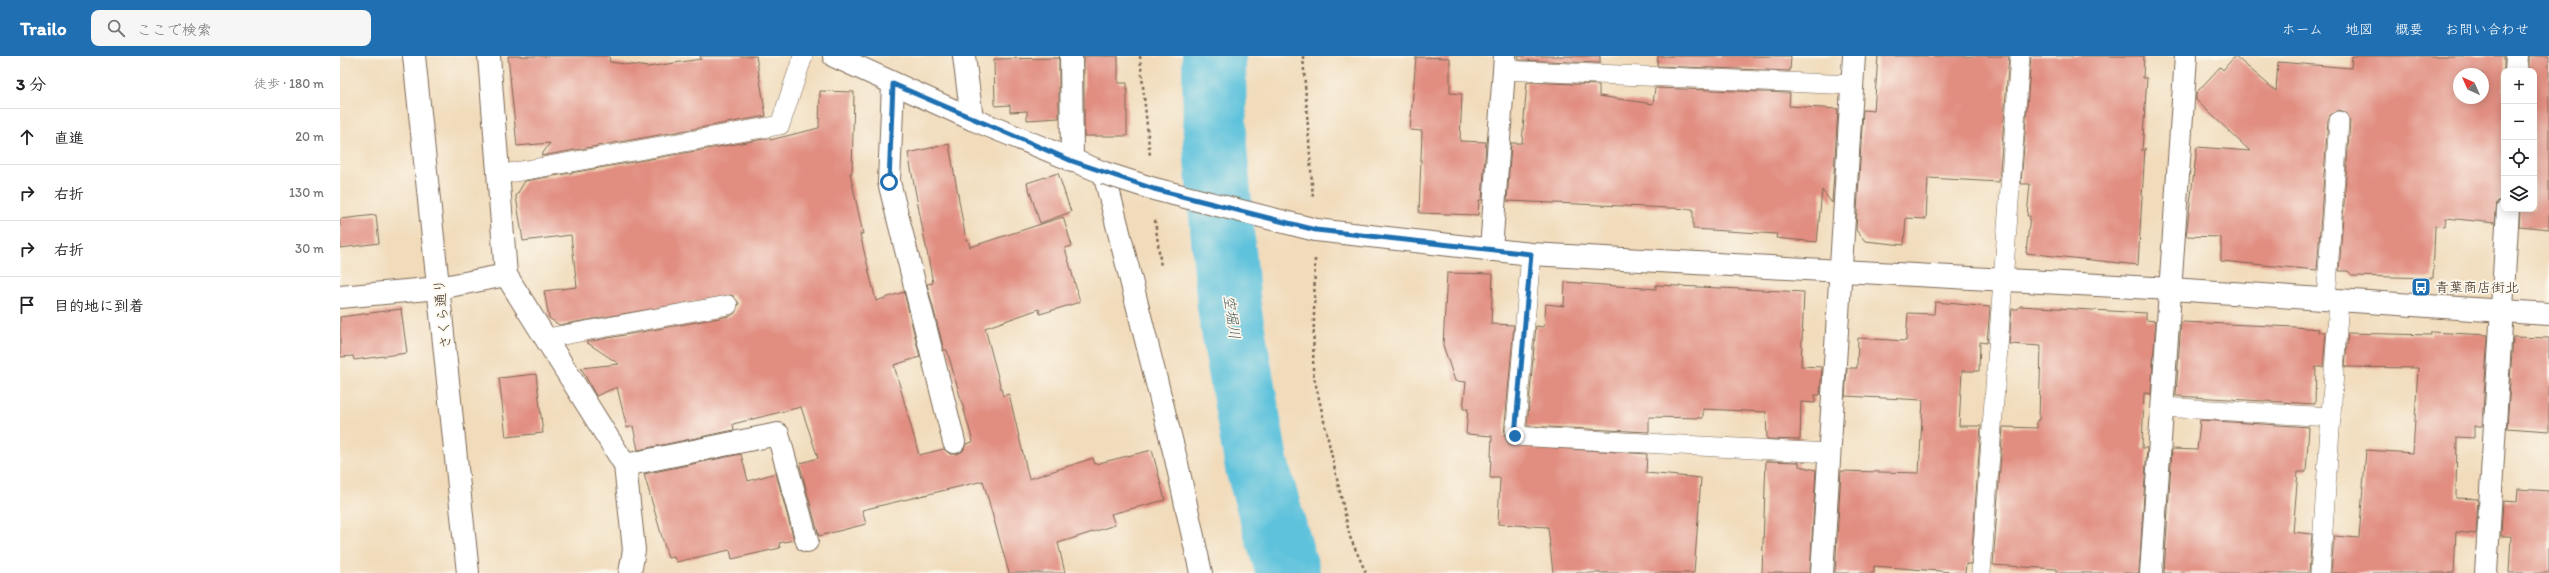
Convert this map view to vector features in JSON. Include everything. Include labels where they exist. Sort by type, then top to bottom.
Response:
[{"type":"street","name":"さくら通り","points":[[414,56],[468,573]]},
{"type":"street","points":[[489,56],[506,275],[547,338],[625,465],[634,550],[630,573]]},
{"type":"street","points":[[834,56],[972,119],[1104,173],[1154,189],[1316,230],[1531,254],[2171,289],[2549,314]]},
{"type":"street","points":[[964,56],[972,119]]},
{"type":"street","points":[[1072,56],[1072,161]]},
{"type":"street","points":[[1822,573],[1854,56]]},
{"type":"street","points":[[2151,573],[2186,56]]},
{"type":"street","points":[[2516,68],[2517,56]]},
{"type":"street","points":[[1491,250],[1505,63]]},
{"type":"street","points":[[893,84],[889,182],[954,442]]},
{"type":"street","points":[[1104,173],[1176,459],[1201,573]]},
{"type":"street","points":[[2486,573],[2508,212]]},
{"type":"street","points":[[340,297],[439,288],[506,275]]},
{"type":"street","points":[[625,465],[778,434],[807,541]]},
{"type":"lane","points":[[498,175],[780,125],[803,56]]},
{"type":"lane","points":[[1981,573],[2020,56]]},
{"type":"lane","points":[[1505,63],[1852,85]]},
{"type":"lane","points":[[2320,573],[2331,417],[2332,300],[2339,121]]},
{"type":"lane","points":[[1531,254],[1515,436],[1829,453]]},
{"type":"lane","points":[[547,338],[728,305]]},
{"type":"lane","points":[[2162,407],[2331,417]]},
{"type":"path","points":[[1140,56],[1154,189],[1155,237],[1161,268]]},
{"type":"path","points":[[1303,56],[1316,230],[1313,372],[1350,537],[1366,573]]},
{"type":"building","points":[[508,56],[609,56],[610,62],[648,67],[701,59],[700,56],[756,56],[766,116],[541,156],[550,143],[517,146]]},
{"type":"building","points":[[1084,56],[1118,56],[1118,83],[1127,83],[1127,136],[1084,136]]},
{"type":"building","points":[[1518,56],[1600,56],[1600,63],[1519,60]]},
{"type":"building","points":[[1658,56],[1791,56],[1790,71],[1657,66]]},
{"type":"building","points":[[1878,56],[2009,56],[1999,182],[1928,178],[1926,219],[1906,218],[1904,245],[1865,241],[1856,230],[1863,110],[1874,111]]},
{"type":"building","points":[[2031,56],[2144,56],[2143,78],[2147,78],[2142,151],[2145,148],[2138,265],[2026,253],[2030,216],[2027,216],[2030,184],[2021,184]]},
{"type":"building","points":[[2235,56],[2276,91],[2278,62],[2351,68],[2352,56],[2504,56],[2504,68],[2501,68],[2501,199],[2497,202],[2495,223],[2446,218],[2445,227],[2435,226],[2433,278],[2353,276],[2348,271],[2339,271],[2350,122],[2345,112],[2339,110],[2330,115],[2328,120],[2317,270],[2221,261],[2221,237],[2186,236],[2197,147],[2250,151],[2196,100],[2196,93],[2220,67],[2223,70]]},
{"type":"building","points":[[2529,56],[2549,56],[2549,229],[2519,226],[2520,212],[2537,212],[2537,68],[2529,68]]},
{"type":"building","points":[[1416,57],[1450,58],[1450,93],[1462,94],[1460,141],[1486,142],[1482,200],[1479,200],[1478,215],[1419,213],[1422,131],[1410,130]]},
{"type":"building","points":[[1059,58],[1059,118],[1027,120],[1027,111],[1010,112],[1010,105],[995,106],[994,59]]},
{"type":"building","points":[[1527,82],[1599,85],[1599,96],[1653,104],[1655,88],[1790,93],[1789,106],[1838,109],[1832,203],[1822,190],[1817,242],[1776,238],[1777,234],[1693,229],[1693,209],[1507,201],[1511,143],[1522,143]]},
{"type":"building","points":[[820,91],[854,92],[852,173],[850,173],[863,234],[860,234],[876,301],[904,292],[920,357],[894,365],[919,455],[944,449],[950,454],[957,454],[963,451],[966,444],[973,442],[947,350],[944,350],[927,284],[933,283],[908,153],[949,144],[966,240],[968,240],[970,247],[1063,217],[1072,246],[1065,248],[1080,302],[1040,314],[1039,309],[985,328],[1003,396],[1009,394],[1029,479],[1093,458],[1095,464],[1152,450],[1165,500],[1111,514],[1115,525],[1058,543],[1065,573],[1009,573],[983,481],[862,510],[866,524],[819,536],[800,466],[801,463],[818,458],[801,407],[733,424],[734,430],[638,450],[633,426],[627,428],[617,387],[596,396],[581,368],[619,364],[586,342],[730,316],[735,313],[739,303],[732,295],[559,325],[549,318],[544,291],[577,287],[571,235],[523,241],[516,196],[525,181],[770,138],[770,140],[819,128]]},
{"type":"building","points":[[1058,173],[1071,212],[1040,223],[1027,183]]},
{"type":"building","points":[[376,215],[379,243],[340,248],[340,219]]},
{"type":"building","points":[[1447,273],[1493,274],[1491,324],[1514,325],[1504,435],[1509,445],[1647,454],[1646,473],[1701,478],[1694,573],[1553,573],[1548,527],[1498,524],[1500,478],[1490,478],[1492,436],[1466,434],[1468,409],[1463,409],[1466,382],[1455,381],[1443,345]]},
{"type":"building","points":[[1565,282],[1656,289],[1656,285],[1804,292],[1801,366],[1822,367],[1820,395],[1815,395],[1815,403],[1801,402],[1800,440],[1767,439],[1766,412],[1703,409],[1703,418],[1649,417],[1649,432],[1527,426],[1536,326],[1544,327],[1546,304],[1564,306]]},
{"type":"building","points":[[1935,302],[1990,307],[1987,343],[1980,342],[1979,371],[1962,371],[1959,426],[1981,426],[1971,564],[1966,564],[1965,573],[1874,566],[1874,573],[1835,573],[1841,471],[1919,473],[1923,400],[1845,396],[1847,368],[1857,368],[1858,338],[1906,341],[1908,313],[1934,314]]},
{"type":"building","points":[[2020,306],[2146,313],[2146,320],[2156,321],[2151,394],[2144,393],[2142,448],[2147,448],[2139,573],[2057,573],[2057,569],[1993,565],[2003,427],[2037,428],[2037,420],[2039,420],[2041,346],[2009,344],[2012,309],[2018,309]]},
{"type":"building","points":[[401,309],[407,353],[354,360],[353,356],[340,357],[340,317]]},
{"type":"building","points":[[2181,322],[2295,327],[2319,329],[2318,332],[2326,332],[2323,367],[2316,367],[2315,404],[2176,396]]},
{"type":"building","points":[[2431,332],[2488,335],[2482,426],[2474,426],[2474,438],[2457,437],[2456,498],[2478,499],[2476,534],[2456,532],[2454,573],[2331,573],[2334,536],[2359,538],[2366,450],[2413,453],[2418,368],[2345,367],[2348,333],[2431,335]]},
{"type":"building","points":[[2513,337],[2549,338],[2549,431],[2507,428]]},
{"type":"building","points":[[536,374],[543,433],[506,437],[499,378]]},
{"type":"building","points":[[2200,420],[2309,427],[2306,472],[2298,472],[2293,532],[2312,534],[2309,573],[2164,573],[2172,449],[2197,450]]},
{"type":"building","points":[[741,454],[748,481],[776,473],[794,540],[779,543],[780,548],[732,559],[730,550],[676,562],[674,557],[668,558],[644,474]]},
{"type":"building","points":[[1766,461],[1799,462],[1799,466],[1816,470],[1810,573],[1762,573]]},
{"type":"building","points":[[2518,489],[2549,491],[2549,573],[2509,573],[2511,536],[2501,536],[2503,501],[2517,502]]},
{"type":"waterway","name":"空堀川","points":[[1214,56],[1215,147],[1229,307],[1257,467],[1288,573]]},
{"type":"place","name":"青葉商店街北","points":[[2421,287]]},
{"type":"route","points":[[889,182],[893,84],[1072,161],[1154,189],[1316,230],[1531,254],[1515,436]]}]
